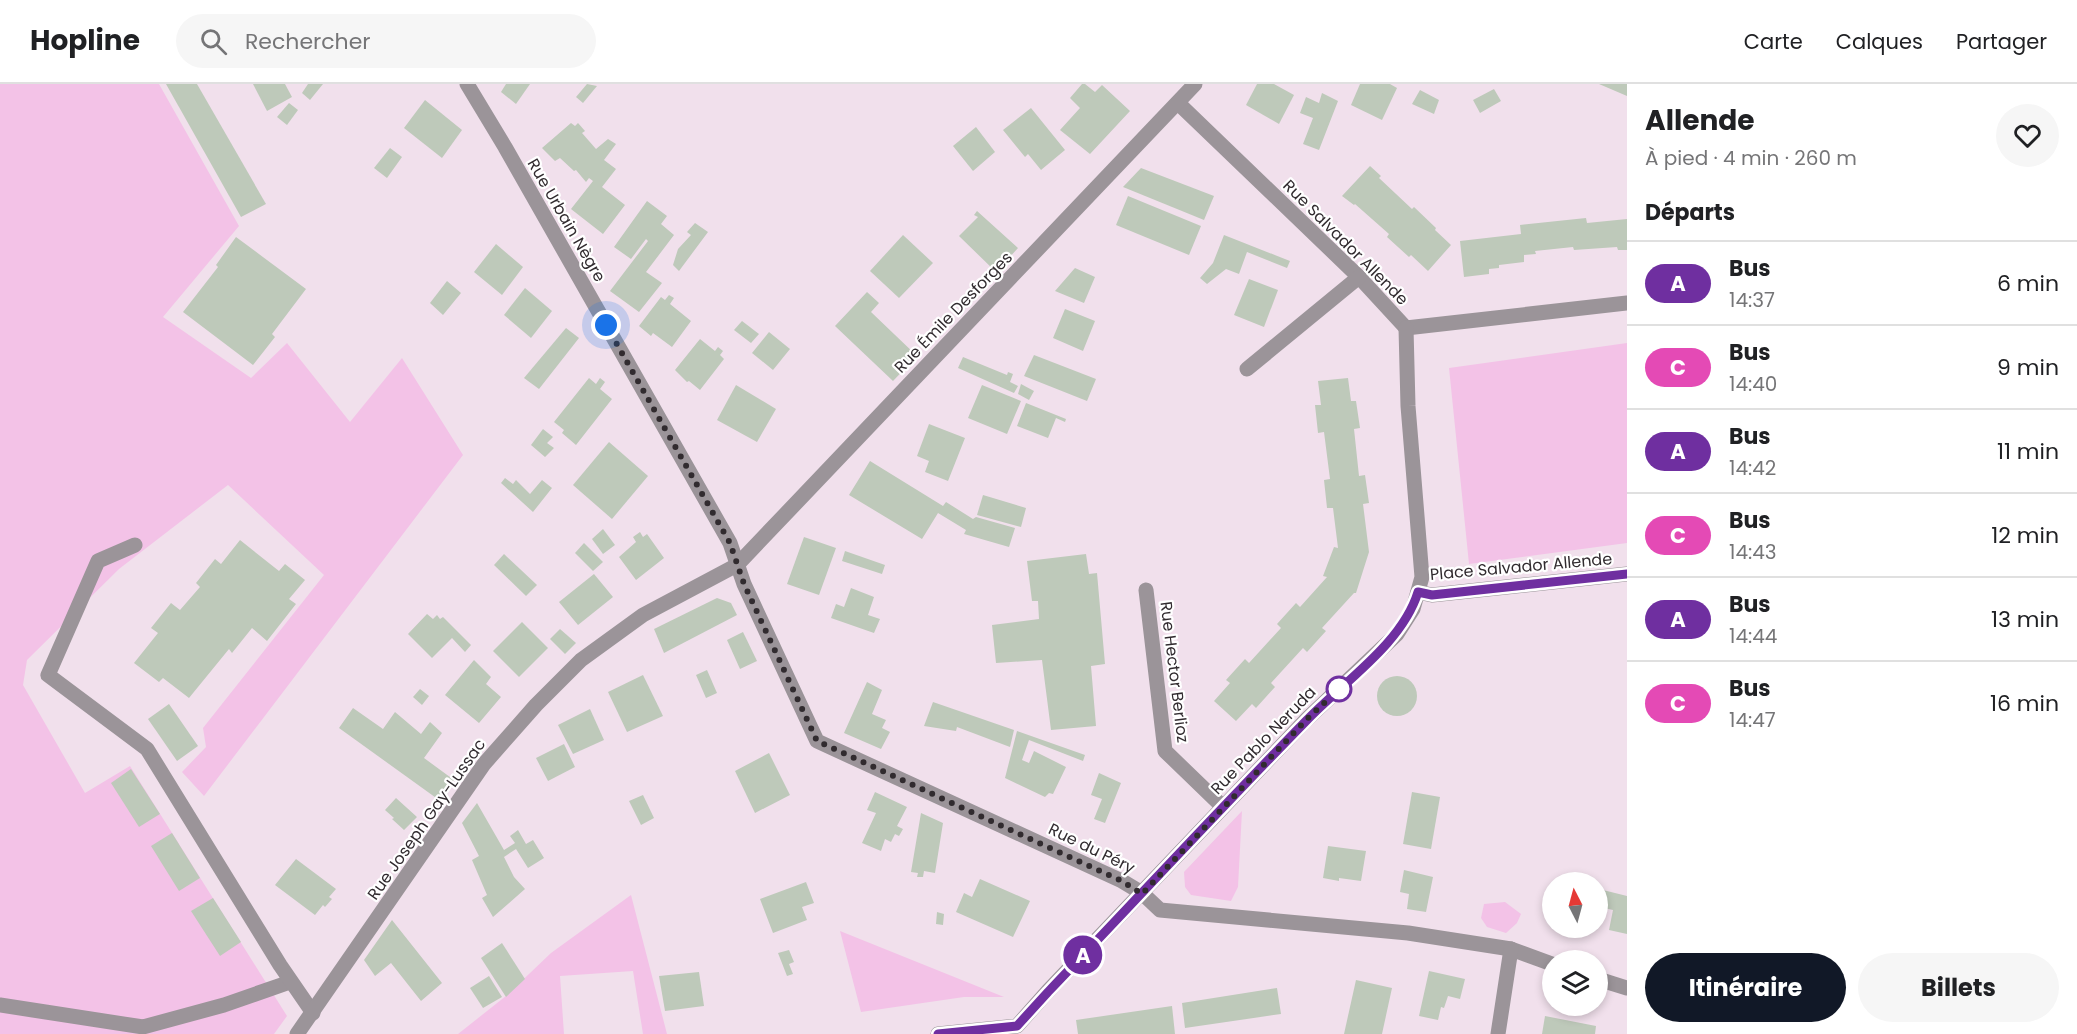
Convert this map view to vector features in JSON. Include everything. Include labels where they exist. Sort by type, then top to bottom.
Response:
[{"type":"street","name":"Rue Urbain Nègre","points":[[467,84],[511,157],[730,543],[737,565]]},
{"type":"street","name":"Rue Émile Desforges","points":[[737,565],[1195,84]]},
{"type":"street","name":"Rue Salvador Allende","points":[[1178,103],[1359,277],[1406,328],[1627,303]]},
{"type":"street","points":[[1247,369],[1359,277]]},
{"type":"street","name":"Rue Pablo Neruda","points":[[1018,1030],[1307,719],[1397,634],[1413,609],[1422,577],[1408,406],[1406,328]]},
{"type":"street","points":[[135,545],[98,561],[48,675],[147,749],[290,982],[313,1013]]},
{"type":"street","name":"Rue du Péry","points":[[737,565],[817,741],[1122,881],[1160,910],[1408,933],[1511,950],[1542,961]]},
{"type":"street","name":"Rue Joseph Gay-Lussac","points":[[297,1034],[484,764],[536,705],[581,660],[643,615],[737,565]]},
{"type":"street","name":"Place Salvador Allende","points":[[1418,592],[1432,595],[1627,574]]},
{"type":"street","name":"Rue Hector Berlioz","points":[[1146,590],[1165,751],[1223,807]]},
{"type":"street","points":[[1498,1034],[1511,950]]},
{"type":"street","points":[[0,1005],[143,1027],[224,1005],[290,982]]},
{"type":"street","points":[[1608,982],[1627,988]]},
{"type":"street","points":[[938,1034],[1018,1030]]},
{"type":"shaded area","points":[[0,84],[159,84],[239,226],[163,317],[251,378],[287,343],[350,422],[402,358],[463,455],[204,796],[182,772],[206,747],[203,728],[324,575],[228,485],[119,569],[27,660],[23,685],[85,793],[130,766],[287,1016],[274,1034],[0,1034]]},
{"type":"shaded area","points":[[1627,343],[1627,543],[1469,564],[1449,368]]},
{"type":"shaded area","points":[[1242,811],[1238,887],[1231,901],[1191,895],[1185,887],[1184,872]]},
{"type":"shaded area","points":[[631,895],[667,1034],[643,1034],[633,971],[560,976],[564,1034],[458,1034],[506,996],[551,953]]},
{"type":"shaded area","points":[[1505,902],[1521,914],[1517,923],[1506,933],[1487,927],[1481,918],[1484,904]]},
{"type":"shaded area","points":[[840,931],[1004,997],[964,997],[861,1012]]},
{"type":"building","points":[[166,84],[197,84],[266,204],[241,217]]},
{"type":"building","points":[[253,84],[285,84],[292,97],[267,111]]},
{"type":"building","points":[[308,84],[323,84],[310,100],[302,93]]},
{"type":"building","points":[[506,84],[530,84],[516,104],[501,92]]},
{"type":"building","points":[[587,84],[597,86],[583,103],[576,97]]},
{"type":"building","points":[[1082,84],[1095,92],[1102,85],[1130,111],[1090,154],[1060,130],[1080,108],[1070,98]]},
{"type":"building","points":[[1257,84],[1274,84],[1294,95],[1279,124],[1246,105]]},
{"type":"building","points":[[1360,84],[1390,84],[1397,88],[1382,120],[1351,105]]},
{"type":"building","points":[[1599,84],[1627,84],[1627,96]]},
{"type":"building","points":[[1494,89],[1501,101],[1480,113],[1473,100]]},
{"type":"building","points":[[1420,90],[1439,100],[1434,114],[1412,104]]},
{"type":"building","points":[[1322,93],[1338,101],[1319,150],[1303,144],[1313,118],[1300,113],[1306,97],[1319,103]]},
{"type":"building","points":[[425,100],[462,130],[442,158],[404,128]]},
{"type":"building","points":[[289,103],[298,110],[287,125],[277,117]]},
{"type":"building","points":[[1031,108],[1065,150],[1041,170],[1028,154],[1025,157],[1003,130]]},
{"type":"building","points":[[571,123],[575,126],[578,123],[585,131],[582,133],[596,149],[608,139],[616,144],[604,160],[616,169],[602,187],[625,205],[603,234],[571,209],[593,181],[589,178],[586,182],[576,170],[574,171],[560,158],[555,161],[542,148]]},
{"type":"building","points":[[976,127],[995,152],[973,171],[953,146]]},
{"type":"building","points":[[390,148],[402,157],[387,178],[374,168]]},
{"type":"building","points":[[1370,166],[1381,176],[1379,178],[1412,209],[1414,207],[1451,245],[1428,271],[1387,237],[1389,234],[1355,204],[1342,196]]},
{"type":"building","points":[[1141,168],[1214,196],[1204,220],[1123,187]]},
{"type":"building","points":[[1128,196],[1201,226],[1189,255],[1116,225]]},
{"type":"building","points":[[647,201],[667,216],[661,224],[674,235],[646,272],[662,283],[639,312],[610,291],[648,241],[646,239],[631,259],[614,247]]},
{"type":"building","points":[[977,211],[1018,248],[996,272],[959,236],[978,217],[974,215]]},
{"type":"building","points":[[1586,218],[1587,223],[1627,219],[1627,250],[1618,250],[1617,247],[1574,250],[1573,247],[1535,251],[1536,254],[1524,255],[1524,262],[1499,265],[1499,268],[1489,269],[1489,274],[1464,277],[1460,241],[1521,234],[1520,225]]},
{"type":"building","points":[[695,223],[708,232],[679,271],[673,265],[678,249],[691,235],[687,232]]},
{"type":"building","points":[[903,235],[933,263],[899,298],[870,271]]},
{"type":"building","points":[[1224,235],[1290,261],[1287,268],[1247,252],[1239,274],[1226,269],[1207,284],[1200,278],[1213,263]]},
{"type":"building","points":[[236,237],[306,289],[272,334],[275,337],[253,365],[183,312],[218,267],[216,265]]},
{"type":"building","points":[[496,244],[523,267],[502,295],[474,272]]},
{"type":"building","points":[[1075,268],[1095,277],[1084,303],[1055,291]]},
{"type":"building","points":[[1249,279],[1278,290],[1264,327],[1234,315]]},
{"type":"building","points":[[447,281],[461,293],[443,315],[430,303]]},
{"type":"building","points":[[525,288],[552,311],[531,338],[504,315]]},
{"type":"building","points":[[867,292],[879,303],[871,312],[917,356],[893,381],[835,326]]},
{"type":"building","points":[[669,295],[674,298],[670,304],[691,321],[672,347],[653,333],[651,336],[639,326],[661,297],[665,300]]},
{"type":"building","points":[[1065,309],[1095,321],[1083,351],[1053,338]]},
{"type":"building","points":[[742,321],[759,334],[751,343],[734,330]]},
{"type":"building","points":[[566,328],[579,338],[539,389],[524,378]]},
{"type":"building","points":[[769,332],[790,349],[773,370],[752,353]]},
{"type":"building","points":[[700,339],[715,351],[718,347],[723,351],[720,355],[724,359],[700,390],[689,381],[687,382],[675,370]]},
{"type":"building","points":[[1034,355],[1096,379],[1087,401],[1024,376]]},
{"type":"building","points":[[963,357],[1007,375],[1008,372],[1013,374],[1010,382],[1018,386],[1014,393],[958,368]]},
{"type":"building","points":[[589,378],[596,384],[600,378],[605,382],[600,389],[612,399],[576,445],[562,433],[564,430],[554,422]]},
{"type":"building","points":[[1348,378],[1351,401],[1356,401],[1360,428],[1354,429],[1359,476],[1365,475],[1369,503],[1363,504],[1369,552],[1356,593],[1322,628],[1326,631],[1307,652],[1303,648],[1271,683],[1275,687],[1256,708],[1252,704],[1236,721],[1214,701],[1230,683],[1226,680],[1245,659],[1249,663],[1281,628],[1277,624],[1296,603],[1300,607],[1327,577],[1323,576],[1334,547],[1338,548],[1333,508],[1327,508],[1324,480],[1330,479],[1324,432],[1318,433],[1315,405],[1321,405],[1318,381]]},
{"type":"building","points":[[1021,384],[1034,391],[1029,400],[1018,394]]},
{"type":"building","points":[[736,385],[776,409],[757,442],[717,420]]},
{"type":"building","points":[[982,385],[1021,401],[1007,434],[968,418]]},
{"type":"building","points":[[1026,403],[1066,419],[1065,422],[1056,418],[1048,438],[1017,426]]},
{"type":"building","points":[[929,424],[965,438],[948,481],[925,472],[929,461],[917,456]]},
{"type":"building","points":[[543,429],[553,437],[547,443],[554,448],[545,457],[531,445]]},
{"type":"building","points":[[609,442],[648,476],[612,519],[573,485]]},
{"type":"building","points":[[870,461],[943,506],[946,502],[973,519],[976,517],[1015,528],[1009,547],[964,534],[966,530],[938,513],[922,539],[849,495]]},
{"type":"building","points":[[505,478],[513,484],[516,480],[530,494],[542,480],[552,488],[533,512],[501,483]]},
{"type":"building","points":[[983,495],[1026,508],[1021,527],[977,515]]},
{"type":"building","points":[[603,529],[615,545],[603,554],[592,539]]},
{"type":"building","points":[[640,532],[643,537],[647,534],[664,558],[636,580],[619,557],[636,542],[633,537]]},
{"type":"building","points":[[804,537],[836,548],[819,595],[787,584]]},
{"type":"building","points":[[240,540],[279,571],[285,564],[305,580],[289,599],[296,604],[267,641],[252,628],[232,653],[229,649],[189,698],[163,678],[159,682],[134,663],[158,633],[151,628],[171,603],[180,610],[200,587],[196,583],[215,559],[221,564]]},
{"type":"building","points":[[584,543],[603,562],[593,571],[575,553]]},
{"type":"building","points":[[845,551],[885,565],[882,574],[842,561]]},
{"type":"building","points":[[504,554],[537,585],[526,596],[494,565]]},
{"type":"building","points":[[1086,554],[1089,574],[1097,573],[1105,664],[1091,666],[1096,726],[1051,730],[1042,660],[996,663],[992,625],[1039,619],[1038,601],[1032,601],[1027,561]]},
{"type":"building","points":[[594,574],[613,597],[578,625],[559,602]]},
{"type":"building","points":[[851,588],[874,597],[868,615],[880,619],[874,633],[831,618],[836,604],[844,607]]},
{"type":"building","points":[[717,598],[731,603],[737,615],[664,653],[654,629]]},
{"type":"building","points":[[427,614],[433,619],[437,615],[440,619],[443,617],[471,645],[465,652],[452,638],[432,658],[408,634]]},
{"type":"building","points":[[522,622],[548,648],[519,677],[493,651]]},
{"type":"building","points":[[560,629],[576,643],[565,654],[550,639]]},
{"type":"building","points":[[743,632],[757,661],[740,669],[727,640]]},
{"type":"building","points":[[474,660],[491,677],[486,684],[501,697],[479,723],[445,695]]},
{"type":"building","points":[[707,670],[717,693],[706,698],[696,675]]},
{"type":"building","points":[[643,675],[663,716],[627,732],[608,692]]},
{"type":"building","points":[[1397,676],[1411,682],[1417,696],[1411,710],[1397,716],[1383,710],[1377,696],[1383,682]]},
{"type":"building","points":[[867,682],[882,690],[872,714],[886,720],[882,728],[890,732],[881,749],[844,733]]},
{"type":"building","points":[[420,689],[429,696],[422,705],[413,697]]},
{"type":"building","points":[[933,702],[1014,730],[1010,747],[957,727],[956,731],[924,726]]},
{"type":"building","points":[[169,704],[198,746],[177,761],[148,719]]},
{"type":"building","points":[[353,708],[383,729],[395,712],[421,734],[430,722],[442,733],[424,758],[454,780],[439,800],[339,728]]},
{"type":"building","points":[[590,709],[604,740],[573,754],[558,725]]},
{"type":"building","points":[[1017,731],[1085,755],[1083,761],[1029,740],[1022,760],[1029,763],[1034,751],[1066,767],[1053,794],[1049,793],[1045,797],[1005,778]]},
{"type":"building","points":[[564,744],[575,767],[548,781],[536,758]]},
{"type":"building","points":[[769,753],[790,795],[755,813],[735,771]]},
{"type":"building","points":[[131,769],[160,814],[139,827],[111,783]]},
{"type":"building","points":[[1099,773],[1121,783],[1105,823],[1094,819],[1102,799],[1091,795]]},
{"type":"building","points":[[875,792],[907,807],[897,826],[903,829],[899,836],[895,834],[891,842],[885,839],[881,851],[862,843],[876,813],[867,810]]},
{"type":"building","points":[[1412,792],[1440,797],[1431,849],[1403,844]]},
{"type":"building","points":[[643,795],[654,818],[641,825],[629,801]]},
{"type":"building","points":[[396,798],[417,817],[404,830],[385,810]]},
{"type":"building","points":[[477,803],[504,850],[515,843],[510,836],[518,830],[526,844],[533,840],[544,858],[528,868],[516,849],[504,857],[514,877],[525,889],[493,917],[482,898],[487,895],[472,860],[479,856],[462,823]]},
{"type":"building","points":[[921,813],[943,823],[935,873],[924,871],[923,877],[917,877],[918,873],[911,872]]},
{"type":"building","points":[[172,833],[200,878],[179,891],[151,846]]},
{"type":"building","points":[[1328,846],[1366,851],[1361,881],[1323,878]]},
{"type":"building","points":[[296,859],[336,889],[329,897],[332,899],[315,915],[275,885]]},
{"type":"building","points":[[1404,870],[1433,877],[1426,912],[1407,909],[1409,894],[1400,892]]},
{"type":"building","points":[[980,879],[1030,901],[1013,937],[956,912],[964,893],[972,897]]},
{"type":"building","points":[[806,882],[814,903],[802,907],[807,920],[773,933],[760,899]]},
{"type":"building","points":[[1608,891],[1627,896],[1627,934],[1609,930],[1613,910],[1608,909]]},
{"type":"building","points":[[213,898],[241,942],[220,956],[191,911]]},
{"type":"building","points":[[937,912],[944,914],[943,925],[936,924]]},
{"type":"building","points":[[392,920],[442,983],[421,1001],[391,963],[375,976],[364,960]]},
{"type":"building","points":[[502,943],[525,979],[506,997],[481,958]]},
{"type":"building","points":[[789,950],[794,962],[789,964],[793,974],[787,976],[778,953]]},
{"type":"building","points":[[1429,971],[1465,979],[1460,999],[1448,996],[1444,1008],[1441,1007],[1438,1020],[1419,1016]]},
{"type":"building","points":[[699,972],[704,1006],[665,1011],[659,976]]},
{"type":"building","points":[[489,976],[502,997],[483,1008],[470,988]]},
{"type":"building","points":[[1356,980],[1392,988],[1382,1034],[1344,1034]]},
{"type":"building","points":[[1277,988],[1281,1014],[1185,1028],[1182,1003]]},
{"type":"building","points":[[1172,1006],[1175,1034],[1078,1034],[1076,1020]]},
{"type":"building","points":[[1545,1016],[1596,1026],[1595,1034],[1542,1034]]},
{"type":"bus line","name":"A","points":[[938,1034],[1017,1026],[1307,719],[1397,634],[1413,609],[1418,592],[1432,595],[1627,574]]},
{"type":"route","points":[[606,325],[730,543],[744,584],[817,741],[1122,881],[1142,894],[1307,719],[1339,689]]}]
